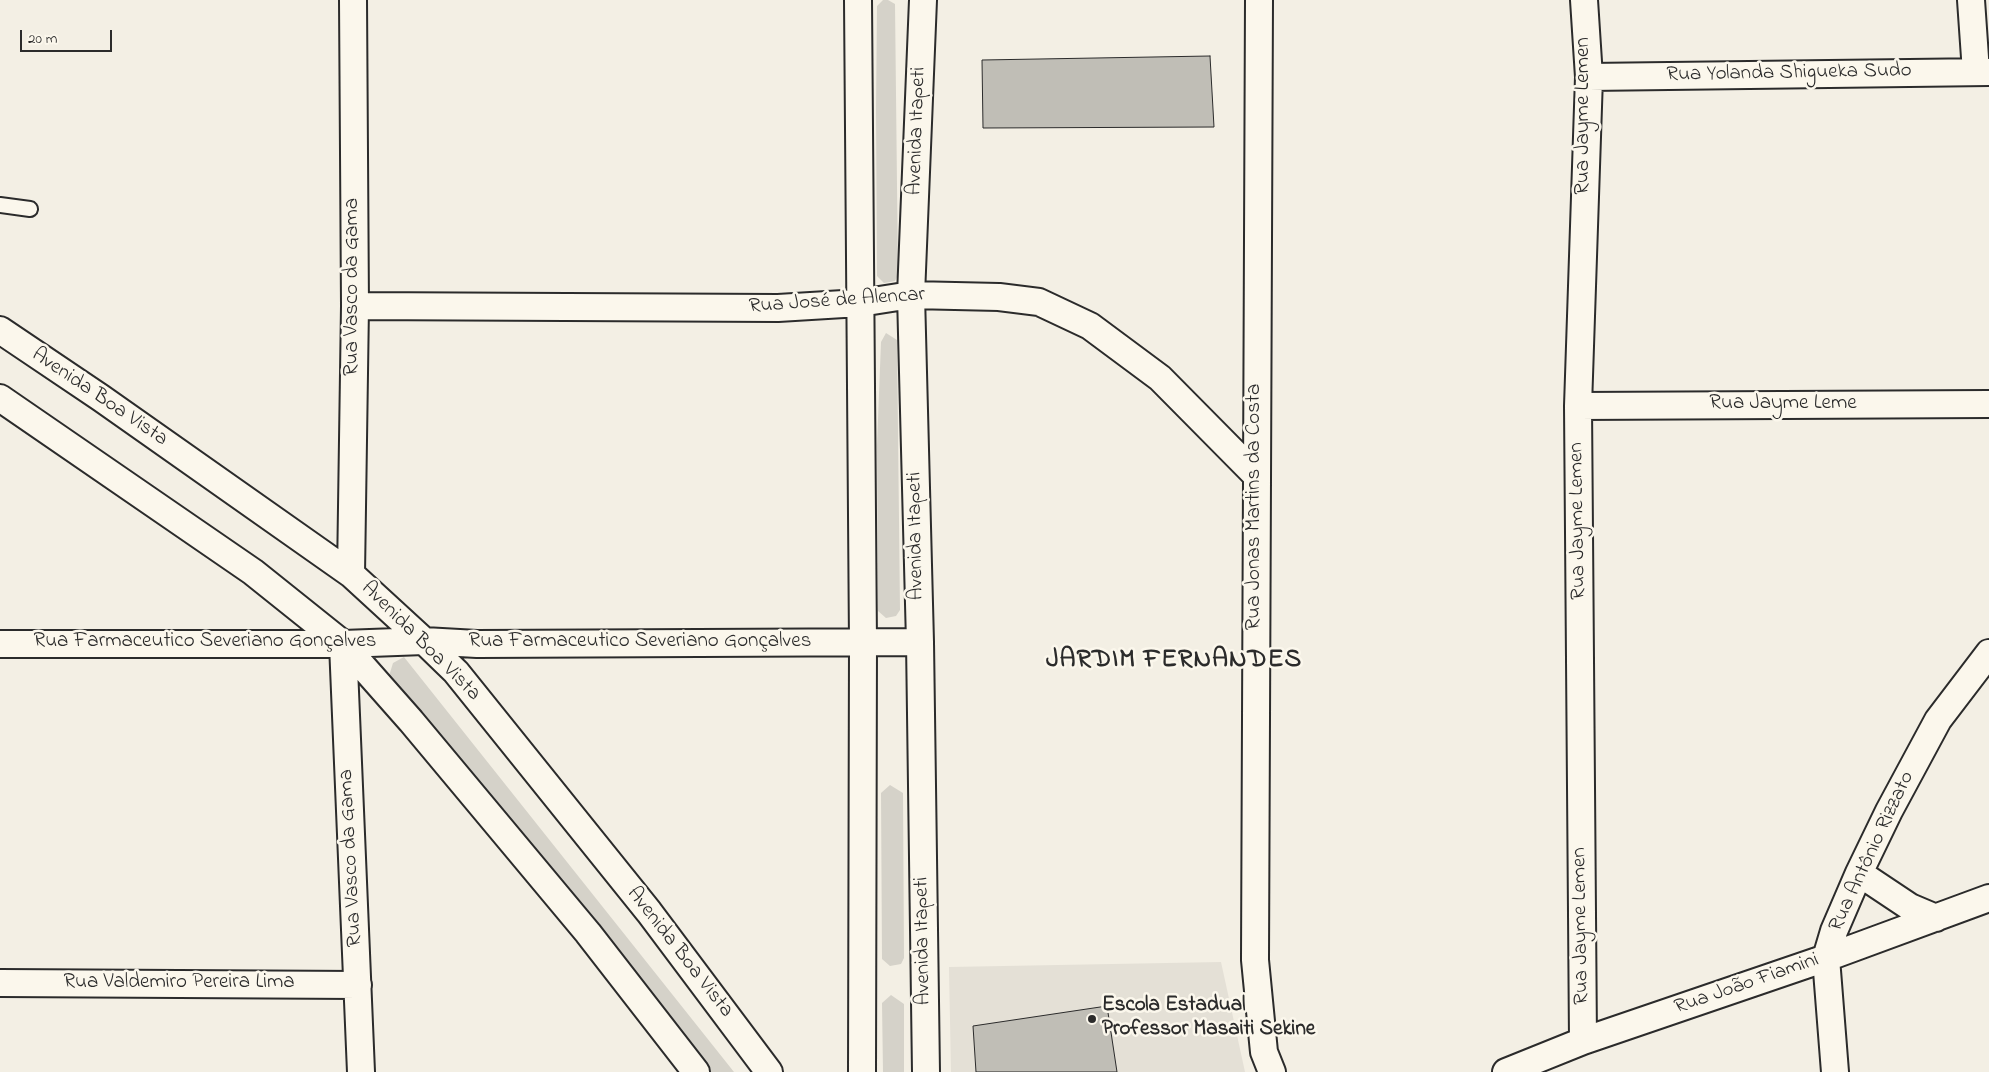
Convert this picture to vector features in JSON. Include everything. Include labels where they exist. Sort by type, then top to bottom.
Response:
[{"type":"street","name":"Rua Vasco da Gama","points":[[351,574],[355,306],[353,0]]},
{"type":"street","points":[[858,0],[863,643],[862,1072]]},
{"type":"street","name":"Avenida Itapeti","points":[[923,0],[911,295],[920,642],[926,1072]]},
{"type":"street","name":"Rua Jonas Martins da Costa","points":[[1259,0],[1254,960],[1264,1052],[1272,1072]]},
{"type":"street","name":"Rua Jayme Lemen","points":[[1583,1041],[1578,406],[1589,77],[1584,0]]},
{"type":"street","points":[[1971,0],[1982,72]]},
{"type":"street","name":"Rua Yolanda Shigueka Sudo","points":[[1589,77],[1982,72]]},
{"type":"street","name":"Rua José de Alencar","points":[[355,306],[778,308],[860,303],[911,295],[999,297],[1039,302],[1090,326],[1160,378],[1256,475]]},
{"type":"street","name":"Avenida Boa Vista","points":[[0,330],[110,404],[351,574],[424,641],[456,672],[642,905],[769,1072]]},
{"type":"street","points":[[0,398],[253,572],[343,644],[411,721],[588,933],[696,1072]]},
{"type":"street","name":"Rua Jayme Leme","points":[[1578,406],[1989,404]]},
{"type":"street","name":"Rua Farmaceutico Severiano Gonçalves","points":[[0,644],[343,644],[424,641],[477,644],[920,642]]},
{"type":"street","name":"Rua Vasco da Gama","points":[[343,644],[361,1072]]},
{"type":"street","name":"Rua Antônio Rizzato","points":[[1835,1072],[1826,958],[1834,931],[1858,873],[1938,720],[1989,653]]},
{"type":"street","points":[[1858,873],[1910,907],[1936,918]]},
{"type":"street","name":"Rua João Fiamini","points":[[1506,1072],[1583,1041],[1826,958],[1989,898]]},
{"type":"street","name":"Rua Valdemiro Pereira Lima","points":[[0,983],[358,986]]},
{"type":"lane","points":[[0,205],[30,209]]},
{"type":"shaded area","points":[[883,0],[888,0],[895,4],[898,275],[895,281],[884,283],[877,276],[876,110],[877,6]]},
{"type":"shaded area","points":[[886,333],[897,340],[900,610],[896,616],[886,618],[878,611],[877,445],[881,342]]},
{"type":"shaded area","points":[[404,657],[734,1072],[708,1072],[389,676],[393,663]]},
{"type":"shaded area","points":[[890,785],[903,793],[904,958],[901,964],[890,966],[882,959],[881,793]]},
{"type":"shaded area","name":"Escola Estadual Professor Masaiti Sekine","points":[[1221,962],[1245,1072],[951,1072],[949,967]]},
{"type":"shaded area","points":[[891,995],[904,1004],[904,1072],[883,1072],[882,1003]]},
{"type":"building","points":[[1210,56],[1214,127],[983,128],[982,60]]},
{"type":"building","points":[[1107,1006],[1117,1072],[976,1072],[973,1026]]},
{"type":"place","name":"Escola Estadual Professor Masaiti Sekine","points":[[1092,1019]]},
{"type":"district","name":"JARDIM FERNANDES","points":[[1174,662]]}]
